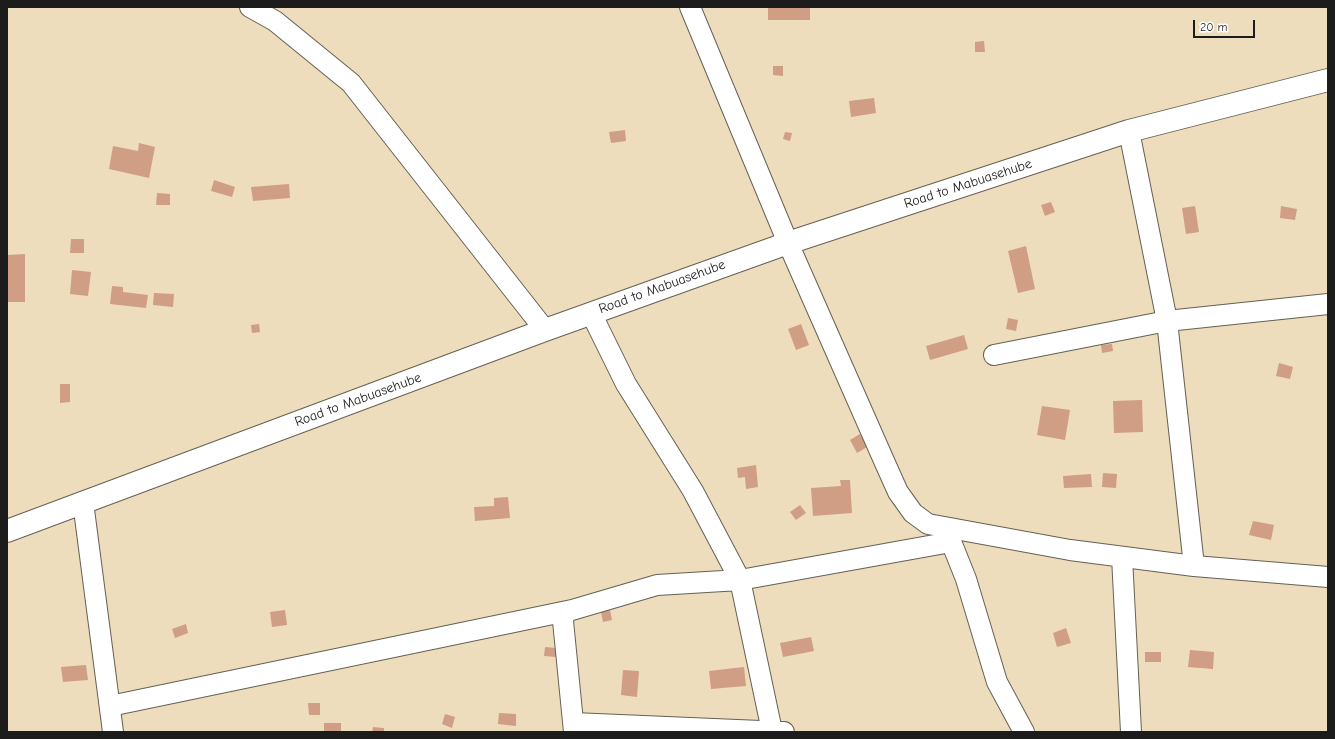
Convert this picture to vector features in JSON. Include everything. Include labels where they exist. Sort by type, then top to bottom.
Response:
[{"type":"main road","name":"Road to Mabuasehube","points":[[7,531],[591,313],[788,243],[1129,132],[1328,80]]},
{"type":"street","points":[[250,7],[275,21],[351,83],[545,330]]},
{"type":"street","points":[[690,7],[788,243],[898,492],[914,513],[928,524],[948,535],[982,631],[996,682],[1024,732]]},
{"type":"street","points":[[1129,132],[1167,321],[1194,566]]},
{"type":"street","points":[[994,355],[1167,321],[1328,304]]},
{"type":"street","points":[[591,313],[626,384],[693,491],[740,580],[772,732]]},
{"type":"street","points":[[83,502],[113,732]]},
{"type":"street","points":[[110,706],[565,612],[657,584],[740,580],[948,535],[1194,566],[1328,576]]},
{"type":"street","points":[[1122,557],[1131,732]]},
{"type":"street","points":[[565,612],[563,621],[573,727],[784,732]]},
{"type":"building","points":[[768,7],[810,7],[810,20],[768,20]]},
{"type":"building","points":[[984,41],[985,52],[975,52],[975,42]]},
{"type":"building","points":[[773,66],[783,66],[783,76],[773,75]]},
{"type":"building","points":[[874,98],[876,113],[851,117],[849,101]]},
{"type":"building","points":[[625,130],[626,141],[611,143],[609,132]]},
{"type":"building","points":[[785,132],[792,133],[790,141],[783,139]]},
{"type":"building","points":[[139,143],[155,147],[149,178],[109,169],[113,146],[138,151]]},
{"type":"building","points":[[214,180],[235,187],[232,197],[211,191]]},
{"type":"building","points":[[289,184],[290,198],[253,201],[251,187]]},
{"type":"building","points":[[157,193],[170,194],[170,205],[156,205]]},
{"type":"building","points":[[1051,202],[1055,212],[1045,216],[1041,205]]},
{"type":"building","points":[[1195,206],[1199,232],[1186,234],[1182,208]]},
{"type":"building","points":[[1281,206],[1297,209],[1295,220],[1280,218]]},
{"type":"building","points":[[71,239],[84,239],[84,253],[70,253]]},
{"type":"building","points":[[1026,246],[1035,289],[1018,293],[1008,251]]},
{"type":"building","points":[[25,254],[25,302],[7,302],[7,255]]},
{"type":"building","points":[[72,270],[91,272],[88,296],[70,294]]},
{"type":"building","points":[[112,286],[123,287],[123,292],[148,295],[146,308],[110,304]]},
{"type":"building","points":[[154,293],[174,294],[173,307],[153,305]]},
{"type":"building","points":[[1008,318],[1018,320],[1016,331],[1006,329]]},
{"type":"building","points":[[259,324],[260,332],[252,333],[251,325]]},
{"type":"building","points":[[801,324],[809,345],[796,350],[788,329]]},
{"type":"building","points":[[964,335],[968,349],[930,360],[926,346]]},
{"type":"building","points":[[1112,344],[1113,351],[1102,353],[1101,345]]},
{"type":"building","points":[[1279,363],[1293,367],[1290,379],[1276,376]]},
{"type":"building","points":[[60,384],[70,384],[70,402],[60,403]]},
{"type":"building","points":[[1142,400],[1143,432],[1114,433],[1113,401]]},
{"type":"building","points":[[1042,406],[1070,410],[1065,440],[1037,435]]},
{"type":"building","points":[[860,434],[867,447],[857,453],[850,440]]},
{"type":"building","points":[[756,465],[758,487],[746,489],[745,477],[738,478],[737,468]]},
{"type":"building","points":[[1103,473],[1117,474],[1116,488],[1102,487]]},
{"type":"building","points":[[1091,474],[1092,487],[1064,488],[1063,476]]},
{"type":"building","points":[[840,480],[850,480],[852,513],[813,516],[811,488],[841,486]]},
{"type":"building","points":[[508,497],[510,518],[475,521],[474,507],[494,506],[494,498]]},
{"type":"building","points":[[800,505],[806,513],[796,520],[790,512]]},
{"type":"building","points":[[1253,521],[1274,525],[1271,540],[1249,535]]},
{"type":"building","points":[[285,610],[287,625],[272,627],[270,612]]},
{"type":"building","points":[[610,610],[612,620],[603,622],[601,612]]},
{"type":"building","points":[[186,624],[188,633],[175,638],[172,629]]},
{"type":"building","points":[[1066,628],[1071,643],[1057,647],[1053,633]]},
{"type":"building","points":[[811,637],[814,651],[783,657],[780,643]]},
{"type":"building","points":[[545,647],[556,648],[556,657],[544,656]]},
{"type":"building","points":[[1190,650],[1214,652],[1213,669],[1188,667]]},
{"type":"building","points":[[1145,652],[1161,652],[1161,662],[1145,662]]},
{"type":"building","points":[[86,665],[88,680],[63,682],[61,667]]},
{"type":"building","points":[[744,667],[746,686],[711,689],[709,671]]},
{"type":"building","points":[[623,670],[639,671],[637,697],[621,695]]},
{"type":"building","points":[[308,703],[320,703],[320,715],[309,715]]},
{"type":"building","points":[[499,713],[516,714],[516,726],[498,724]]},
{"type":"building","points":[[445,714],[455,717],[452,728],[442,724]]},
{"type":"building","points":[[324,723],[341,723],[341,732],[324,732]]},
{"type":"building","points":[[373,727],[384,728],[384,732],[372,732]]}]
